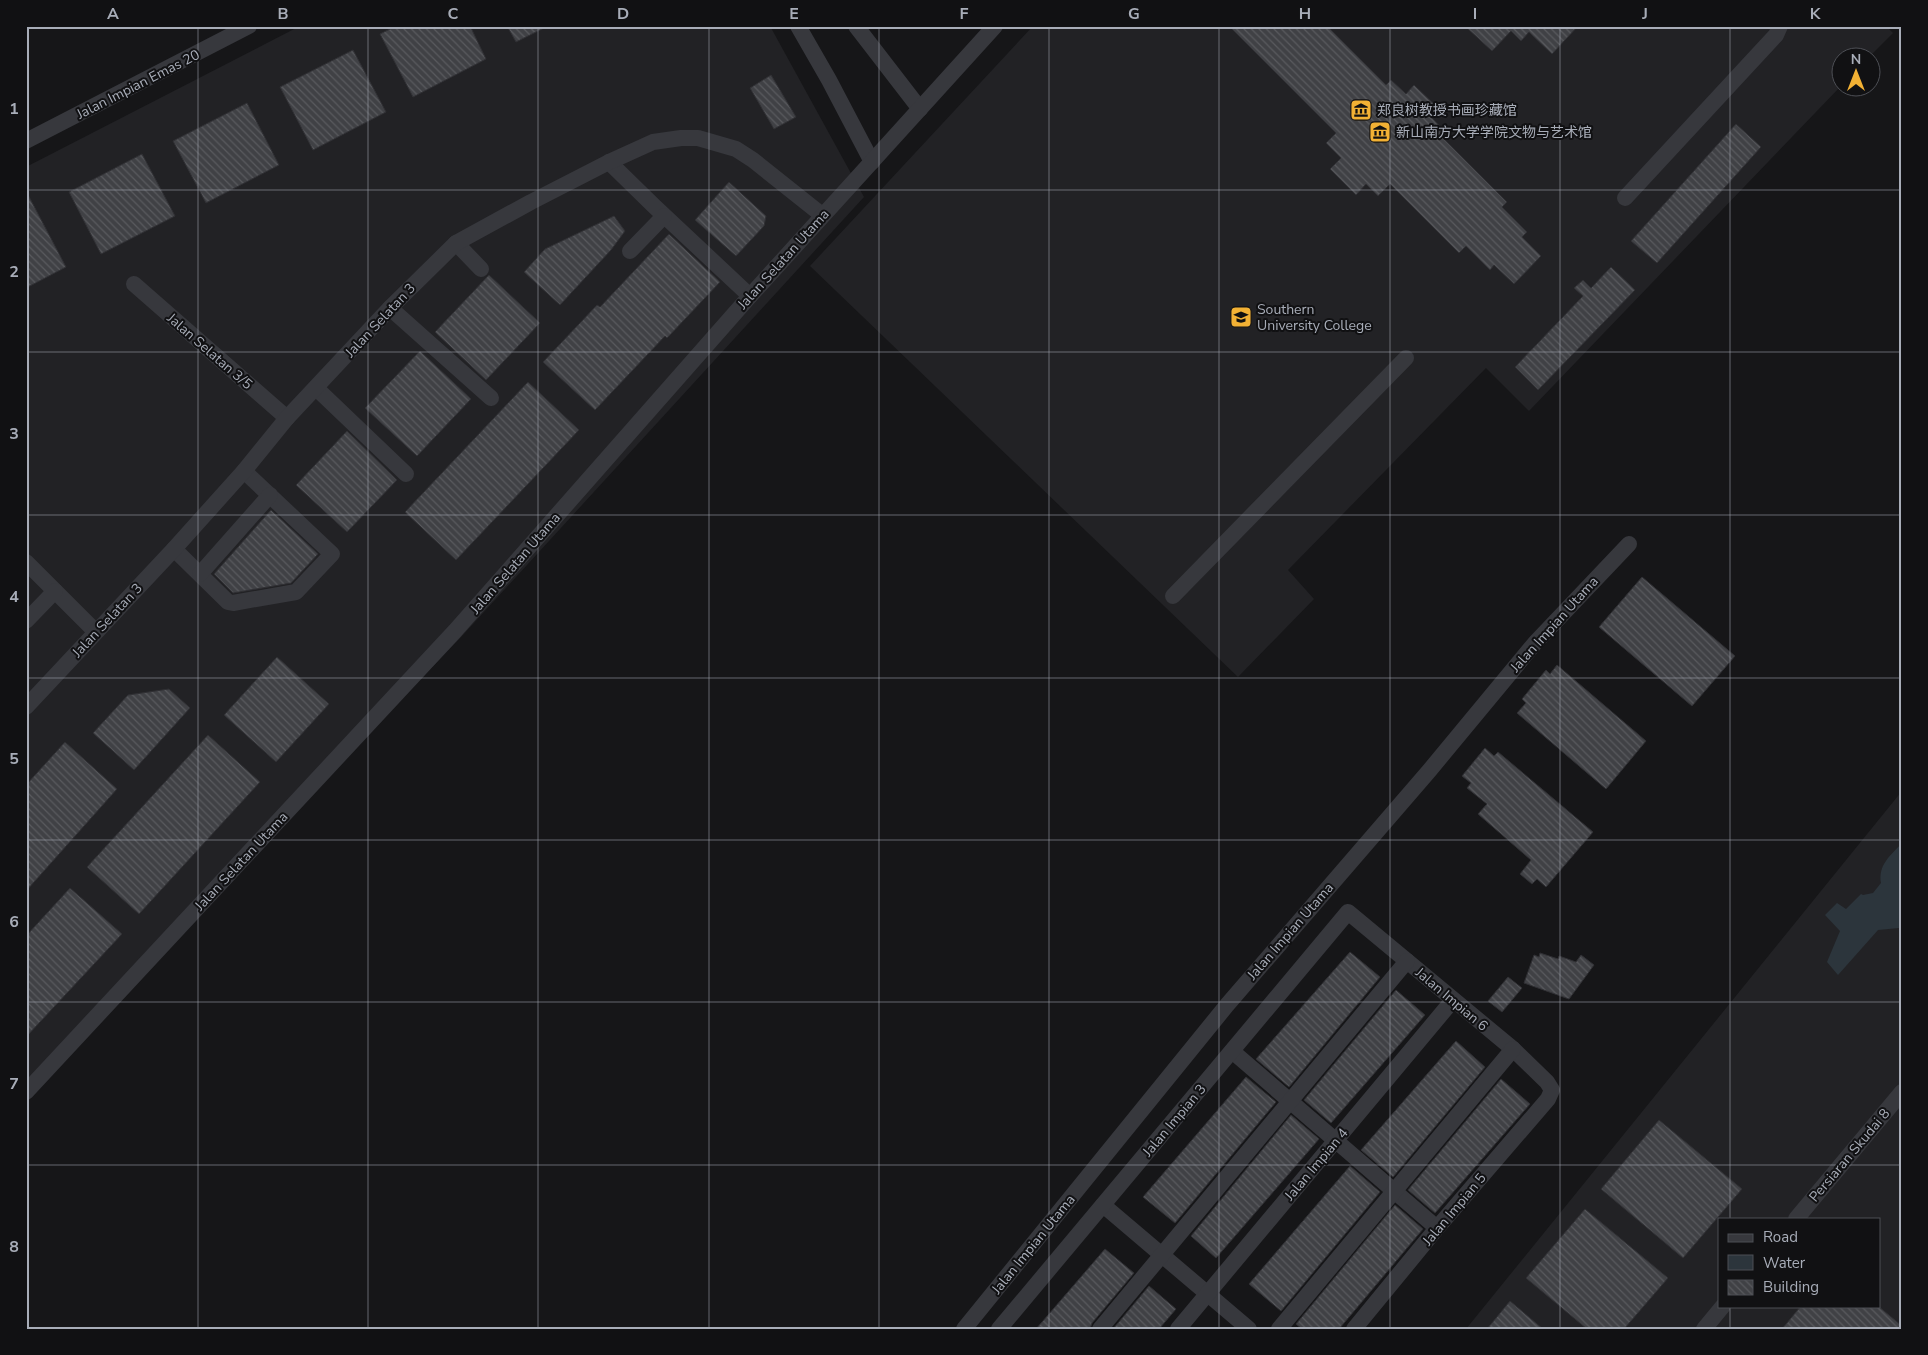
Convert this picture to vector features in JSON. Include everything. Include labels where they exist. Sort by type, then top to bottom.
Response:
[{"type":"street","name":"Jalan Impian Emas 20","points":[[26,141],[249,26]]},
{"type":"street","points":[[798,26],[872,162]]},
{"type":"street","points":[[856,26],[920,110]]},
{"type":"street","name":"Jalan Selatan Utama","points":[[26,1092],[455,631],[822,215],[995,26]]},
{"type":"street","points":[[1625,198],[1776,35],[1780,26]]},
{"type":"street","name":"Jalan Selatan 3","points":[[26,707],[174,549],[244,471],[287,418],[390,308],[456,243],[609,162],[653,142],[681,138],[698,138],[736,149],[753,160],[822,215]]},
{"type":"street","points":[[609,162],[750,296]]},
{"type":"street","points":[[630,251],[664,216]]},
{"type":"street","points":[[456,243],[481,269]]},
{"type":"street","name":"Jalan Selatan 3/5","points":[[134,284],[287,418]]},
{"type":"street","points":[[390,308],[491,398]]},
{"type":"street","points":[[1173,596],[1406,358]]},
{"type":"street","points":[[316,388],[406,474]]},
{"type":"street","points":[[174,549],[228,602],[233,603],[296,592],[332,554],[244,471]]},
{"type":"street","points":[[200,574],[270,495]]},
{"type":"street","name":"Jalan Impian Utama","points":[[964,1329],[1234,997],[1429,771],[1540,637],[1629,544]]},
{"type":"street","points":[[26,562],[96,631]]},
{"type":"street","points":[[26,621],[55,591]]},
{"type":"street","name":"Jalan Impian 6","points":[[1348,912],[1513,1049],[1547,1082],[1552,1090]]},
{"type":"street","name":"Jalan Impian 3","points":[[999,1329],[1348,912]]},
{"type":"street","points":[[1100,1329],[1408,961]]},
{"type":"street","name":"Jalan Impian 4","points":[[1178,1329],[1453,1000]]},
{"type":"street","points":[[1279,1329],[1513,1049]]},
{"type":"street","points":[[1232,1051],[1437,1228]]},
{"type":"street","name":"Jalan Impian 5","points":[[1354,1329],[1548,1098],[1552,1090]]},
{"type":"street","name":"Persiaran Skudai 8","points":[[1797,1218],[1902,1092]]},
{"type":"street","points":[[1103,1205],[1249,1329]]},
{"type":"street","points":[[1704,1329],[1721,1308]]},
{"type":"shaded area","points":[[300,26],[770,26],[864,197],[462,636],[26,1091],[26,167]]},
{"type":"shaded area","name":"Southern University College","points":[[1033,26],[1886,26],[1893,33],[1878,48],[1830,48],[1830,97],[1529,411],[1486,368],[1288,570],[1314,599],[1238,677],[810,266]]},
{"type":"shaded area","points":[[1902,791],[1902,1329],[1466,1329]]},
{"type":"water","points":[[1902,843],[1902,925],[1899,928],[1878,930],[1838,975],[1827,962],[1840,931],[1825,915],[1837,903],[1846,909],[1861,894],[1873,893],[1881,883],[1883,866]]},
{"type":"building","points":[[396,26],[470,26],[486,59],[413,97],[380,34]]},
{"type":"building","points":[[507,26],[548,26],[516,42]]},
{"type":"building","points":[[1229,26],[1327,26],[1386,85],[1391,80],[1406,94],[1414,85],[1440,110],[1432,118],[1446,133],[1442,137],[1507,202],[1502,207],[1527,232],[1522,237],[1541,256],[1514,284],[1494,265],[1490,270],[1466,246],[1459,253],[1390,184],[1378,196],[1366,184],[1356,195],[1330,169],[1341,158],[1326,143],[1336,133]]},
{"type":"building","points":[[1465,26],[1578,26],[1552,54],[1529,32],[1521,41],[1511,31],[1492,51]]},
{"type":"building","points":[[353,50],[386,112],[313,150],[280,87]]},
{"type":"building","points":[[771,75],[796,117],[774,129],[750,88]]},
{"type":"building","points":[[247,103],[279,165],[206,203],[173,141]]},
{"type":"building","points":[[1736,124],[1761,147],[1657,263],[1631,241]]},
{"type":"building","points":[[142,154],[175,216],[101,254],[69,192]]},
{"type":"building","points":[[729,182],[766,216],[764,226],[736,256],[695,220]]},
{"type":"building","points":[[26,191],[66,267],[26,288]]},
{"type":"building","points":[[614,216],[625,231],[611,250],[560,305],[524,272],[545,249]]},
{"type":"building","points":[[669,234],[720,282],[667,338],[665,336],[595,410],[543,362],[597,305],[600,307]]},
{"type":"building","points":[[1611,267],[1635,290],[1538,390],[1515,367],[1583,296],[1574,288],[1583,280],[1591,288]]},
{"type":"building","points":[[489,275],[540,323],[486,380],[435,332]]},
{"type":"building","points":[[420,351],[471,399],[417,456],[365,408]]},
{"type":"building","points":[[528,382],[579,430],[456,560],[405,512]]},
{"type":"building","points":[[347,431],[397,480],[347,532],[296,485]]},
{"type":"building","points":[[271,510],[318,554],[291,583],[233,593],[214,574]]},
{"type":"building","points":[[1642,577],[1735,656],[1692,706],[1599,627]]},
{"type":"building","points":[[277,657],[329,704],[276,762],[224,715]]},
{"type":"building","points":[[1557,665],[1646,741],[1606,789],[1517,713],[1526,703],[1522,699],[1546,670],[1550,674]]},
{"type":"building","points":[[169,689],[190,708],[134,770],[93,733],[128,695]]},
{"type":"building","points":[[208,735],[260,782],[139,914],[87,867]]},
{"type":"building","points":[[65,742],[117,789],[26,891],[26,785]]},
{"type":"building","points":[[1485,748],[1494,756],[1498,752],[1593,832],[1546,887],[1537,879],[1532,884],[1520,874],[1531,860],[1478,814],[1487,804],[1467,788],[1471,783],[1462,776]]},
{"type":"building","points":[[70,888],[122,934],[26,1037],[26,936]]},
{"type":"building","points":[[1350,952],[1380,977],[1289,1087],[1256,1059]]},
{"type":"building","points":[[1540,953],[1558,959],[1559,956],[1576,962],[1581,955],[1594,965],[1569,999],[1524,983],[1534,955],[1539,957]]},
{"type":"building","points":[[1508,977],[1522,988],[1502,1012],[1488,1001]]},
{"type":"building","points":[[1396,990],[1425,1015],[1331,1123],[1304,1100]]},
{"type":"building","points":[[1456,1041],[1485,1067],[1393,1177],[1361,1150]]},
{"type":"building","points":[[1246,1077],[1276,1102],[1175,1223],[1143,1197]]},
{"type":"building","points":[[1501,1079],[1530,1104],[1435,1213],[1408,1190]]},
{"type":"building","points":[[1291,1115],[1319,1139],[1216,1258],[1191,1236]]},
{"type":"building","points":[[1659,1120],[1742,1189],[1683,1258],[1601,1189]]},
{"type":"building","points":[[1350,1166],[1380,1192],[1281,1311],[1249,1284]]},
{"type":"building","points":[[1395,1205],[1423,1229],[1339,1329],[1302,1329],[1296,1324]]},
{"type":"building","points":[[1585,1209],[1668,1278],[1624,1329],[1587,1329],[1526,1278]]},
{"type":"building","points":[[1105,1249],[1134,1273],[1092,1323],[1090,1329],[1036,1329]]},
{"type":"building","points":[[1149,1286],[1176,1309],[1159,1329],[1113,1329]]},
{"type":"building","points":[[1510,1301],[1543,1329],[1487,1329]]},
{"type":"building","points":[[1799,1308],[1880,1308],[1902,1326],[1902,1329],[1782,1329]]},
{"type":"place","name":"郑良树教授书画珍藏馆","points":[[1361,110]]},
{"type":"place","name":"新山南方大学学院文物与艺术馆","points":[[1380,132]]},
{"type":"place","name":"Southern University College","points":[[1241,317]]}]
